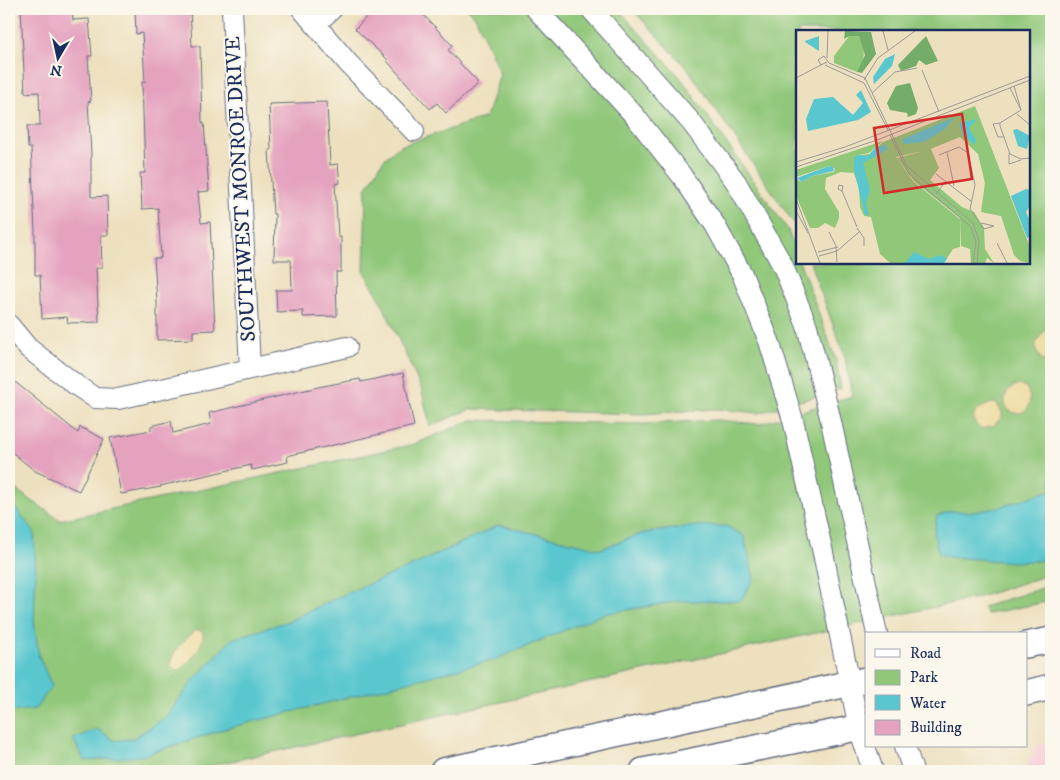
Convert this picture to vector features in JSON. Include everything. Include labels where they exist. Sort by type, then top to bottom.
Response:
[{"type":"main road","points":[[1028,645],[1051,640]]},
{"type":"main road","points":[[443,771],[859,682]]},
{"type":"main road","points":[[1028,693],[1051,687]]},
{"type":"main road","points":[[644,771],[863,727]]},
{"type":"street","name":"SOUTHWEST MONROE DRIVE","points":[[232,9],[250,368]]},
{"type":"street","points":[[332,9],[309,16],[348,63],[414,131]]},
{"type":"street","points":[[536,9],[634,115],[693,192],[715,225],[742,274],[769,341],[792,420],[859,682],[863,727]]},
{"type":"street","points":[[591,9],[691,122],[736,182],[783,266],[807,326],[814,353],[830,417],[877,632]]},
{"type":"street","points":[[9,325],[28,348],[76,385],[95,398],[118,400],[347,347]]},
{"type":"street","points":[[868,748],[873,771]]},
{"type":"street","points":[[906,748],[914,771]]},
{"type":"shaded area","points":[[1051,743],[1051,771],[1024,771],[1038,745]]},
{"type":"green space","points":[[468,9],[618,9],[680,77],[788,230],[796,253],[796,264],[800,264],[836,360],[841,389],[759,413],[717,409],[642,414],[471,409],[430,426],[421,388],[379,297],[364,272],[366,189],[384,159],[400,146],[486,117],[500,74],[475,16]]},
{"type":"green space","points":[[632,9],[1051,9],[1051,574],[976,598],[186,771],[9,771],[9,485],[60,520],[415,444],[471,420],[642,424],[717,420],[759,424],[852,396],[845,357],[810,264],[1030,264],[1030,30],[796,30],[796,227],[688,69]]},
{"type":"green space","points":[[1051,585],[1051,601],[987,614],[983,607]]},
{"type":"sand","points":[[1051,325],[1051,358],[1043,361],[1036,350],[1036,346],[1039,337]]},
{"type":"sand","points":[[1019,385],[1026,387],[1030,398],[1029,406],[1025,411],[1019,413],[1007,409],[1005,403],[1008,390]]},
{"type":"sand","points":[[996,403],[1002,412],[1002,417],[993,426],[980,429],[974,420],[974,416],[982,407]]},
{"type":"sand","points":[[197,630],[202,631],[202,642],[191,659],[177,671],[171,667],[173,656],[182,643]]},
{"type":"water","points":[[1051,490],[1051,560],[1014,562],[949,557],[939,554],[934,535],[937,516],[951,511],[974,512],[997,508]]},
{"type":"water","points":[[9,500],[34,532],[36,570],[34,621],[39,657],[52,686],[35,709],[9,712]]},
{"type":"water","points":[[499,525],[600,549],[644,533],[695,526],[726,526],[744,536],[754,579],[740,601],[679,601],[603,614],[494,660],[224,729],[142,756],[85,761],[73,739],[97,729],[115,741],[134,738],[165,718],[194,680],[232,639],[289,621]]},
{"type":"building","points":[[21,9],[72,9],[73,20],[89,19],[92,56],[88,56],[91,101],[88,102],[91,197],[107,196],[108,235],[101,235],[102,268],[96,268],[99,322],[68,323],[67,317],[42,319],[40,275],[35,275],[31,148],[28,148],[27,126],[40,126],[39,92],[25,93]]},
{"type":"building","points":[[135,9],[190,9],[192,46],[200,46],[202,123],[204,123],[209,191],[198,192],[201,223],[210,222],[215,330],[193,331],[193,339],[157,340],[154,258],[161,258],[158,208],[142,209],[140,173],[145,173],[142,82],[145,82],[142,33],[136,34]]},
{"type":"building","points":[[374,9],[418,9],[453,46],[448,50],[478,83],[446,113],[437,103],[430,109],[388,60],[355,29]]},
{"type":"building","points":[[327,102],[330,165],[338,164],[340,183],[335,184],[338,237],[341,237],[341,272],[336,272],[337,316],[303,317],[303,311],[277,312],[276,290],[292,290],[291,260],[274,260],[275,214],[273,214],[269,150],[271,150],[269,104]]},
{"type":"building","points":[[403,373],[414,426],[287,456],[288,462],[252,470],[251,465],[161,487],[121,494],[110,438],[151,430],[151,426],[171,421],[173,433],[211,424],[209,413],[318,387],[360,379],[361,382]]},
{"type":"building","points":[[9,377],[78,433],[80,427],[104,439],[79,491],[35,471],[9,450]]}]
